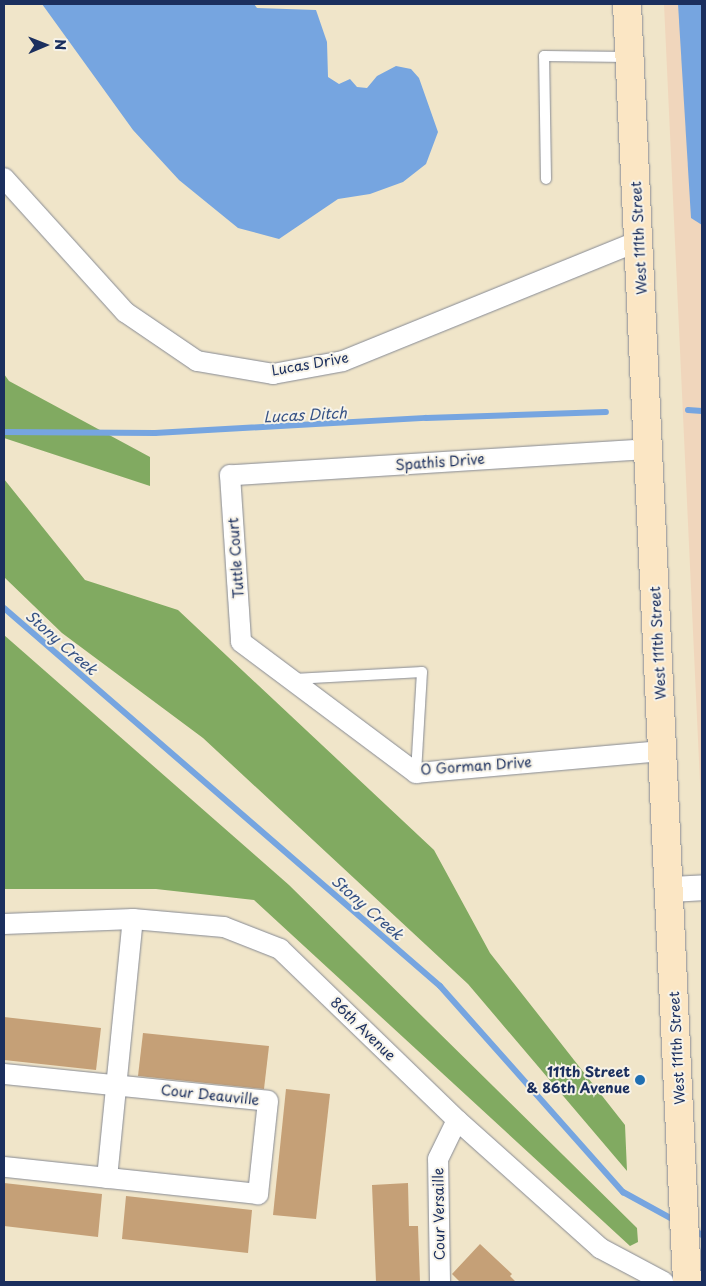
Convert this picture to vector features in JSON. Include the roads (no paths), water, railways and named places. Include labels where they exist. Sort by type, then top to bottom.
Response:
[{"type":"main road","name":"West 111th Street","points":[[627,4],[688,1282]]},
{"type":"street","name":"Lucas Drive","points":[[4,178],[125,312],[197,361],[273,374],[343,361],[639,241]]},
{"type":"street","name":"Spathis Drive","points":[[230,475],[649,449]]},
{"type":"street","name":"Tuttle Court","points":[[230,475],[241,642]]},
{"type":"street","name":"O Gorman Drive","points":[[241,642],[416,773],[663,751]]},
{"type":"street","points":[[669,889],[702,887]]},
{"type":"street","points":[[106,1178],[133,919]]},
{"type":"street","name":"86th Avenue","points":[[4,924],[133,919],[224,927],[280,949],[457,1120],[600,1248],[664,1282]]},
{"type":"street","name":"Cour Deauville","points":[[4,1074],[268,1101],[258,1194],[4,1167]]},
{"type":"street","name":"Cour Versaille","points":[[440,1282],[438,1159],[457,1120]]},
{"type":"lane","points":[[546,179],[544,56],[630,57]]},
{"type":"lane","points":[[291,679],[422,672],[416,773]]},
{"type":"water","points":[[42,4],[254,4],[257,8],[316,10],[327,42],[328,77],[339,84],[350,79],[357,87],[367,88],[377,76],[396,66],[411,69],[419,78],[438,132],[426,164],[403,182],[370,194],[338,199],[279,239],[238,228],[179,180],[133,130]]},
{"type":"water","points":[[678,4],[702,4],[702,225],[691,218]]},
{"type":"waterway","name":"Lucas Ditch","points":[[688,410],[702,411]]},
{"type":"waterway","name":"Lucas Ditch","points":[[4,432],[155,433],[426,418],[606,412]]},
{"type":"waterway","name":"Stony Creek","points":[[4,608],[440,986],[623,1192],[676,1221]]},
{"type":"waterway","name":"Stony Creek","points":[[692,1229],[702,1235]]},
{"type":"place","name":"111th Street & 86th Avenue","points":[[640,1080]]}]
